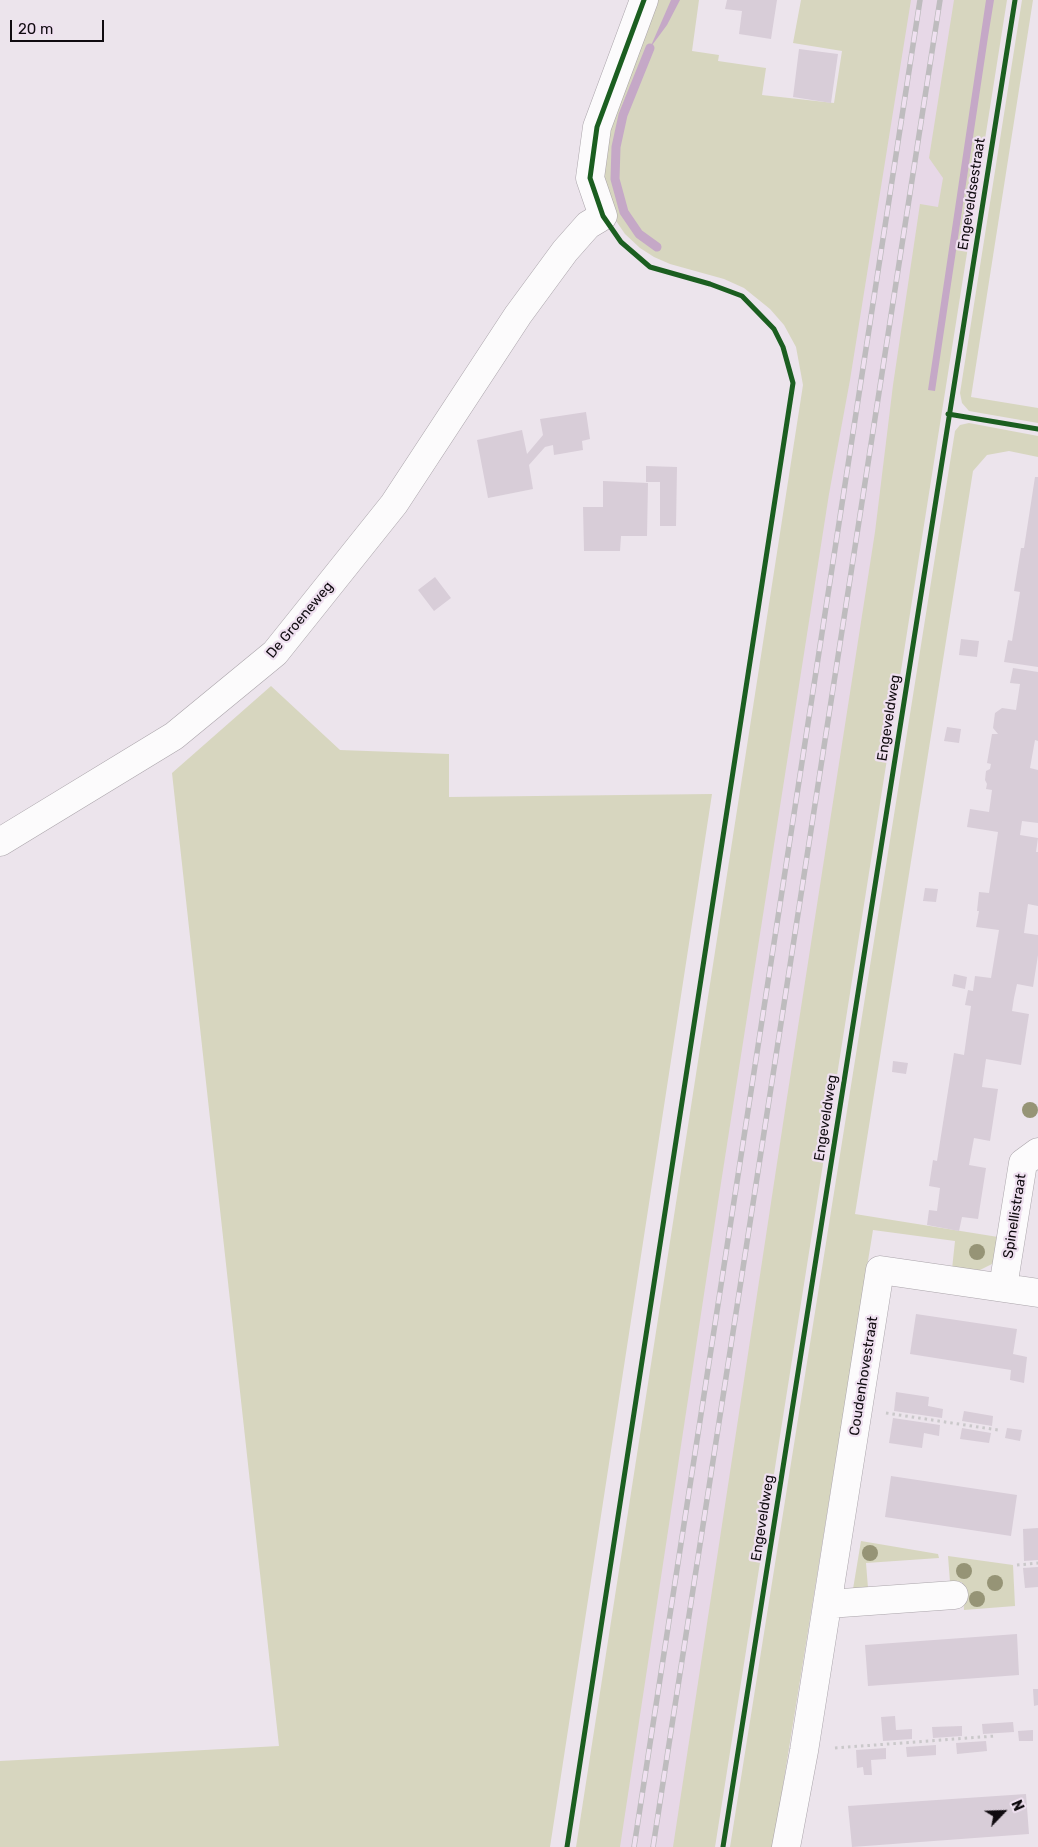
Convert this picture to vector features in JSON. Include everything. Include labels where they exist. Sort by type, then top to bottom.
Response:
[{"type":"street","name":"De Groeneweg","points":[[0,842],[174,736],[275,653],[394,504],[518,315],[565,251],[588,225],[602,216],[590,178],[596,128],[644,0]]},
{"type":"street","name":"Spinellistraat","points":[[1003,1287],[1023,1163],[1038,1152]]},
{"type":"street","name":"Coudenhovestraat","points":[[786,1847],[828,1604],[880,1270],[1003,1287]]},
{"type":"street","points":[[1003,1287],[1038,1293]]},
{"type":"street","points":[[828,1604],[954,1595]]},
{"type":"path","points":[[858,1409],[998,1430]]},
{"type":"path","points":[[1017,1565],[1038,1563]]},
{"type":"path","points":[[804,1751],[996,1736]]},
{"type":"shaded area","points":[[671,0],[680,0],[667,25],[650,48]]},
{"type":"shaded area","points":[[893,0],[986,0],[706,1847],[589,1847]]},
{"type":"shaded area","points":[[986,0],[994,0],[935,391],[928,390]]},
{"type":"green space","points":[[652,0],[699,0],[692,51],[719,55],[718,61],[766,68],[762,95],[834,103],[842,51],[793,43],[801,0],[911,0],[850,380],[829,494],[718,1202],[620,1847],[576,1847],[803,385],[796,347],[784,325],[770,309],[744,288],[724,279],[670,264],[654,257],[640,248],[625,234],[614,218],[602,174],[603,139]]},
{"type":"green space","points":[[954,0],[1007,0],[715,1847],[673,1847],[875,532],[893,385],[920,204],[938,207],[943,178],[929,158]]},
{"type":"green space","points":[[1022,0],[1033,0],[971,397],[1038,408],[1038,423],[969,411],[962,403],[960,393]]},
{"type":"green space","points":[[969,423],[1038,436],[1038,457],[1009,451],[987,455],[973,471],[855,1214],[998,1237],[996,1258],[992,1264],[980,1270],[952,1269],[955,1241],[873,1230],[773,1847],[730,1847],[955,431],[960,425]]},
{"type":"green space","points":[[271,686],[340,750],[449,754],[449,797],[712,794],[550,1847],[0,1847],[0,1761],[279,1746],[172,773]]},
{"type":"green space","points":[[861,1541],[938,1554],[939,1558],[866,1563],[868,1588],[853,1589]]},
{"type":"green space","points":[[948,1556],[1013,1565],[1015,1606],[964,1610],[962,1582],[950,1582]]},
{"type":"building","points":[[727,0],[777,0],[771,39],[739,34],[742,11],[725,9]]},
{"type":"building","points":[[799,49],[838,54],[831,103],[793,97]]},
{"type":"building","points":[[586,412],[590,439],[582,441],[583,450],[554,455],[553,445],[545,447],[529,465],[533,489],[488,498],[477,440],[522,430],[527,454],[543,435],[540,419]]},
{"type":"building","points":[[646,466],[677,467],[676,526],[660,526],[660,482],[646,482]]},
{"type":"building","points":[[1035,477],[1038,477],[1038,667],[1004,662],[1008,640],[1012,641],[1020,592],[1014,591],[1021,548],[1024,548]]},
{"type":"building","points":[[603,481],[648,483],[647,536],[621,536],[620,551],[584,551],[583,507],[603,507]]},
{"type":"building","points":[[435,577],[451,598],[434,611],[418,590]]},
{"type":"building","points":[[961,639],[979,641],[977,657],[959,655]]},
{"type":"building","points":[[1013,668],[1038,672],[1038,741],[1035,740],[1030,768],[1038,770],[1038,823],[1022,821],[1020,835],[1038,838],[1036,852],[1038,852],[1038,906],[1028,904],[1024,933],[1038,935],[1038,955],[1033,987],[1017,984],[1014,998],[1012,1011],[1029,1014],[1021,1065],[986,1059],[982,1087],[998,1089],[990,1141],[974,1138],[969,1165],[986,1168],[978,1219],[962,1217],[959,1231],[927,1225],[929,1210],[937,1211],[940,1188],[929,1186],[933,1160],[937,1161],[954,1053],[964,1055],[971,1006],[965,1005],[968,990],[973,991],[975,976],[991,978],[999,930],[976,927],[979,911],[977,911],[979,892],[989,893],[998,832],[967,827],[970,809],[989,812],[992,790],[986,789],[987,784],[985,780],[986,771],[990,769],[991,764],[987,763],[992,734],[998,734],[993,728],[995,713],[1002,708],[1016,710],[1020,684],[1010,683]]},
{"type":"building","points":[[947,727],[961,729],[959,743],[944,741]]},
{"type":"building","points":[[925,888],[938,889],[936,902],[923,901]]},
{"type":"building","points":[[954,974],[967,977],[965,989],[952,986]]},
{"type":"building","points":[[893,1061],[908,1063],[906,1074],[892,1072]]},
{"type":"building","points":[[916,1314],[1017,1329],[1013,1354],[1027,1357],[1024,1383],[1010,1380],[1011,1370],[910,1354]]},
{"type":"building","points":[[896,1392],[929,1397],[928,1406],[943,1409],[942,1418],[894,1411]]},
{"type":"building","points":[[964,1411],[993,1416],[992,1426],[962,1421]]},
{"type":"building","points":[[893,1418],[940,1425],[939,1436],[924,1433],[922,1448],[889,1443]]},
{"type":"building","points":[[962,1428],[991,1433],[989,1443],[960,1439]]},
{"type":"building","points":[[1007,1428],[1022,1430],[1020,1441],[1005,1438]]},
{"type":"building","points":[[891,1476],[1017,1495],[1011,1536],[885,1517]]},
{"type":"building","points":[[1038,1528],[1038,1560],[1024,1561],[1023,1529]]},
{"type":"building","points":[[1038,1567],[1038,1587],[1025,1588],[1023,1568]]},
{"type":"building","points":[[1017,1634],[1019,1675],[868,1686],[865,1645]]},
{"type":"building","points":[[1033,1689],[1038,1689],[1038,1705],[1034,1706]]},
{"type":"building","points":[[895,1716],[896,1730],[912,1729],[912,1739],[883,1741],[881,1717]]},
{"type":"building","points":[[1013,1722],[1014,1732],[983,1734],[982,1724]]},
{"type":"building","points":[[962,1726],[962,1736],[933,1738],[932,1727]]},
{"type":"building","points":[[1033,1730],[1033,1741],[1019,1741],[1018,1731]]},
{"type":"building","points":[[986,1741],[987,1751],[957,1754],[956,1743]]},
{"type":"building","points":[[936,1745],[936,1755],[907,1757],[906,1747]]},
{"type":"building","points":[[886,1748],[886,1759],[871,1760],[872,1775],[864,1775],[863,1767],[857,1768],[856,1750]]},
{"type":"building","points":[[1026,1794],[1029,1834],[852,1847],[848,1806]]},
{"type":"waterway","points":[[650,48],[623,115],[616,147],[615,179],[624,212],[639,234],[657,247]]},
{"type":"railway","points":[[634,1847],[920,0]]},
{"type":"railway","points":[[653,1847],[940,0]]},
{"type":"cycle path","points":[[567,1847],[793,383],[783,347],[774,329],[742,296],[710,284],[650,267],[621,242],[603,216],[590,178],[597,127],[644,0]]},
{"type":"cycle path","name":"Engeveldsestraat","points":[[723,1847],[1015,0]]},
{"type":"cycle path","points":[[948,414],[1038,429]]}]
